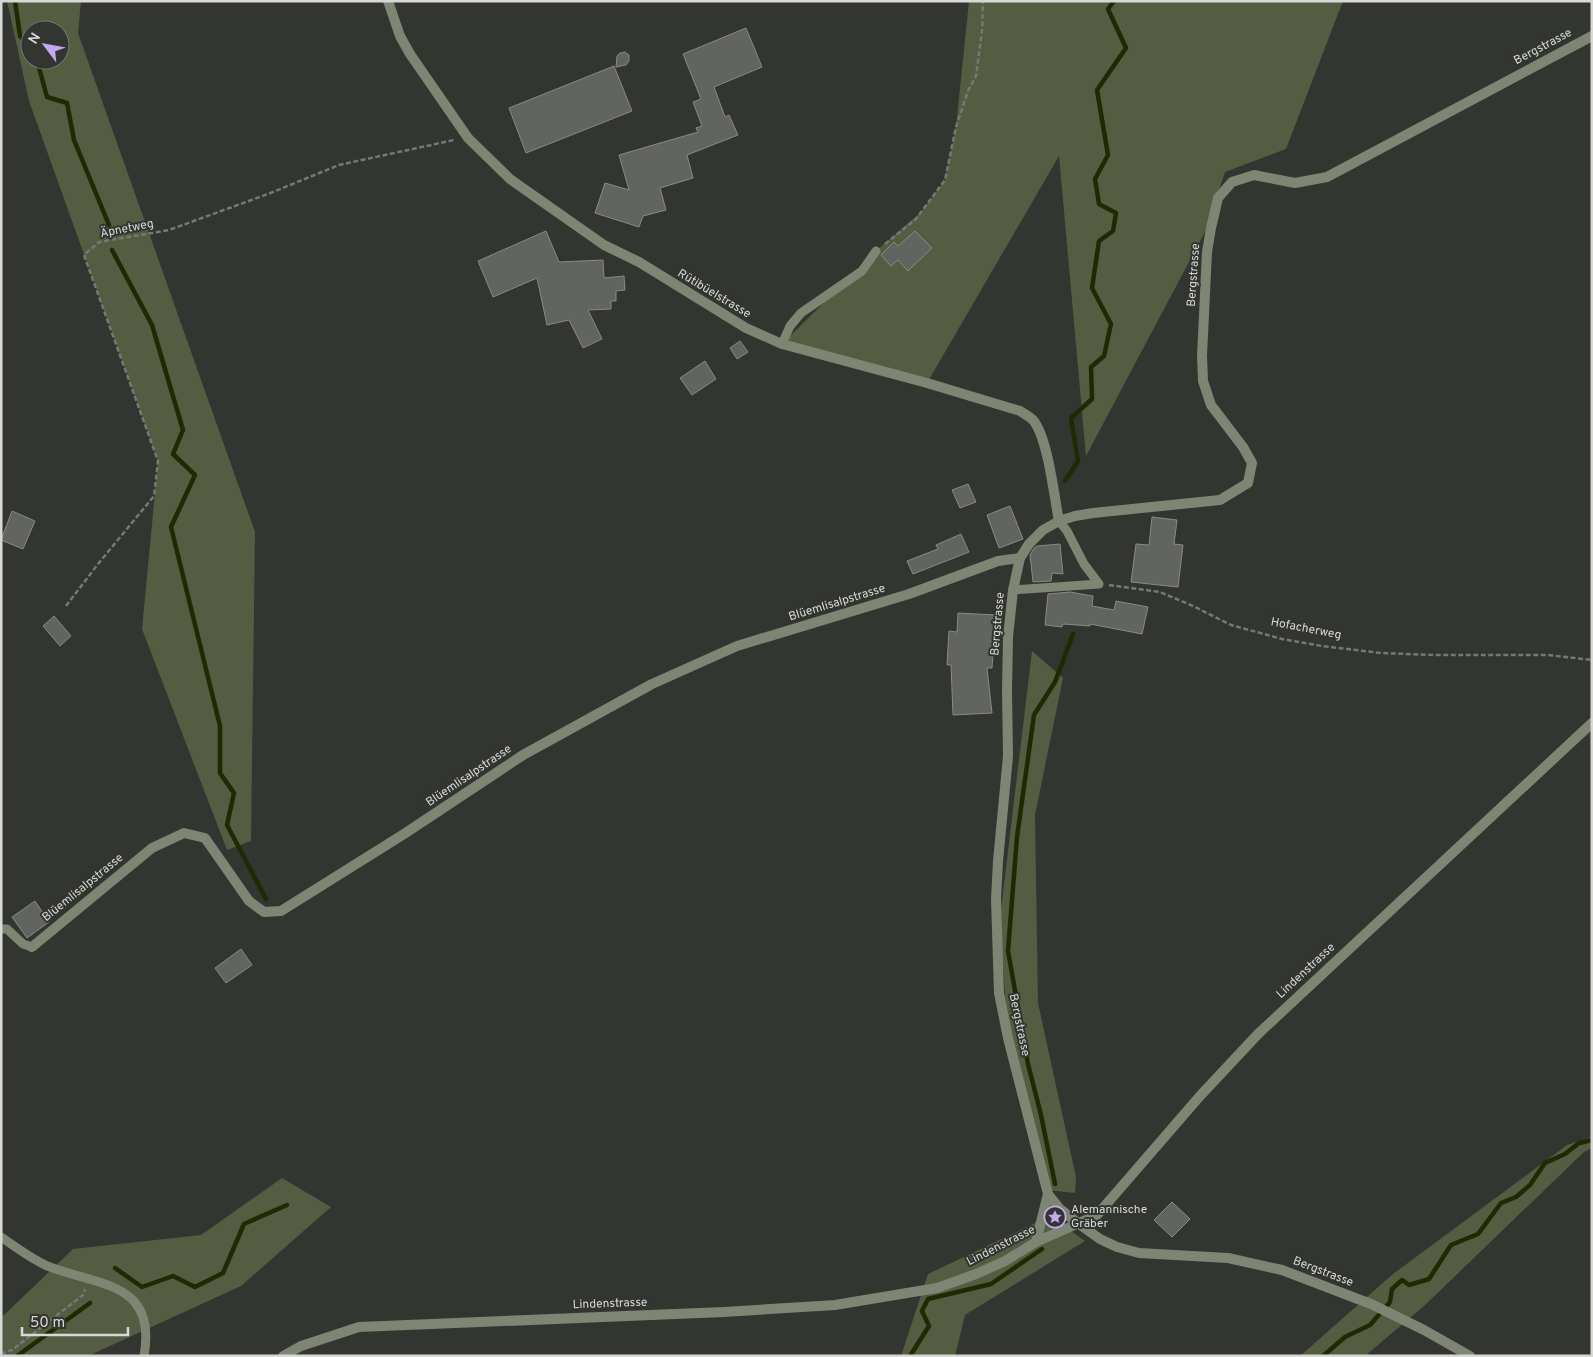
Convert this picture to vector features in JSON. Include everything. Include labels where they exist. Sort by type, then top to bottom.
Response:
[{"type":"street","name":"Rütibüelstrasse","points":[[388,1],[400,36],[410,54],[468,138],[510,179],[604,244],[639,262],[746,328],[782,344],[936,386],[1020,411],[1032,418],[1038,428],[1046,452],[1059,521]]},
{"type":"street","name":"Bergstrasse","points":[[1470,1356],[1372,1304],[1282,1270],[1228,1258],[1139,1253],[1117,1247],[1079,1224],[1060,1208],[1048,1194],[998,993],[996,899],[1008,756],[1008,637],[1013,590],[1020,558],[1029,544],[1043,530],[1059,521],[1093,512],[1220,500],[1248,483],[1252,464],[1243,447],[1211,404],[1203,381],[1202,356],[1208,244],[1218,198],[1232,182],[1254,175],[1295,183],[1328,177],[1592,36]]},
{"type":"street","name":"Blüemlisalpstrasse","points":[[32,947],[152,848],[184,833],[205,838],[249,901],[264,912],[280,912],[404,834],[523,755],[652,684],[737,646],[909,594],[998,561],[1020,558]]},
{"type":"street","name":"Lindenstrasse","points":[[283,1356],[302,1346],[359,1326],[724,1312],[835,1305],[937,1288],[976,1274],[1005,1260],[1036,1242],[1097,1215],[1200,1096],[1258,1034],[1592,723]]},
{"type":"street","points":[[1036,1242],[1048,1194]]},
{"type":"lane","points":[[782,344],[790,326],[801,313],[862,271],[876,251]]},
{"type":"lane","points":[[1059,521],[1067,530],[1084,564],[1099,584]]},
{"type":"lane","points":[[1013,590],[1099,584]]},
{"type":"lane","name":"Blüemlisalpstrasse","points":[[1,929],[7,929],[23,944],[32,947]]},
{"type":"lane","points":[[1,1238],[48,1267],[113,1286],[128,1296],[145,1319],[147,1338],[144,1356]]},
{"type":"path","points":[[876,251],[916,219],[946,180],[956,127],[968,91],[976,76],[982,31],[982,1]]},
{"type":"path","name":"Äpnetweg","points":[[66,606],[154,496],[158,461],[84,255],[99,242],[169,230],[268,194],[339,165],[468,138]]},
{"type":"path","name":"Hofacherweg","points":[[1099,584],[1160,592],[1231,625],[1282,639],[1322,646],[1381,653],[1548,655],[1592,660]]},
{"type":"path","points":[[1,1354],[12,1350],[83,1295],[90,1279]]},
{"type":"green space","points":[[7,1],[81,1],[78,33],[255,532],[251,841],[227,850],[142,629],[158,461],[29,101],[22,70],[70,70],[70,20],[20,20],[20,60]]},
{"type":"green space","points":[[969,1],[1343,1],[1286,149],[1225,172],[1206,230],[1086,456],[1059,156],[927,383],[782,344],[876,251],[921,212],[945,180],[956,127]]},
{"type":"green space","points":[[1032,651],[1063,678],[1035,815],[1038,1003],[1076,1177],[1075,1193],[1047,1190],[1008,1038],[1000,918]]},
{"type":"green space","points":[[1592,1137],[1592,1148],[1584,1152],[1424,1306],[1365,1356],[1300,1356],[1393,1274],[1567,1145]]},
{"type":"green space","points":[[282,1178],[331,1207],[241,1286],[88,1356],[1,1356],[1,1315],[4,1315],[73,1249],[201,1235]]},
{"type":"green space","points":[[1050,1216],[1085,1241],[965,1315],[955,1356],[901,1356],[928,1274]]},
{"type":"building","points":[[746,28],[762,67],[714,87],[725,117],[729,115],[738,135],[687,155],[693,178],[660,188],[666,210],[643,216],[639,227],[595,213],[605,183],[629,190],[619,155],[698,132],[696,128],[702,126],[693,102],[701,99],[683,54]]},
{"type":"building","points":[[625,52],[629,55],[629,61],[626,65],[616,67],[617,56]]},
{"type":"building","points":[[614,66],[632,111],[526,153],[509,108]]},
{"type":"building","points":[[546,231],[559,262],[603,260],[604,278],[624,276],[625,290],[616,291],[616,301],[611,301],[611,309],[588,310],[602,339],[583,348],[569,320],[547,325],[537,278],[493,297],[478,261]]},
{"type":"building","points":[[915,231],[932,248],[908,271],[898,260],[891,266],[881,255],[894,242],[898,246]]},
{"type":"building","points":[[740,341],[748,352],[737,359],[730,348]]},
{"type":"building","points":[[705,361],[716,379],[692,395],[680,378]]},
{"type":"building","points":[[968,484],[976,502],[960,508],[952,490]]},
{"type":"building","points":[[1010,506],[1023,539],[999,548],[987,515]]},
{"type":"building","points":[[12,511],[35,521],[23,549],[1,540]]},
{"type":"building","points":[[1152,517],[1177,520],[1174,544],[1183,545],[1178,587],[1131,582],[1136,544],[1149,545]]},
{"type":"building","points":[[961,534],[969,552],[913,574],[907,561],[938,549],[936,545]]},
{"type":"building","points":[[1060,544],[1063,574],[1052,573],[1051,581],[1033,582],[1030,555],[1034,548],[1037,546]]},
{"type":"building","points":[[1070,592],[1093,596],[1092,606],[1114,610],[1116,601],[1148,607],[1142,634],[1090,624],[1090,626],[1063,624],[1062,627],[1045,625],[1048,594]]},
{"type":"building","points":[[958,613],[996,615],[992,668],[987,668],[992,713],[953,715],[951,665],[947,665],[949,631],[957,632]]},
{"type":"building","points":[[54,616],[71,636],[60,646],[43,626]]},
{"type":"building","points":[[35,901],[49,922],[27,938],[12,917]]},
{"type":"building","points":[[241,949],[252,965],[226,983],[215,968]]},
{"type":"building","points":[[1172,1202],[1190,1219],[1172,1237],[1154,1220]]},
{"type":"waterway","points":[[15,1],[20,36]]},
{"type":"waterway","points":[[1065,481],[1078,461],[1071,418],[1092,399],[1091,367],[1104,356],[1111,324],[1092,288],[1099,241],[1113,231],[1116,213],[1099,204],[1095,179],[1108,155],[1097,90],[1126,48],[1108,9],[1114,1]]},
{"type":"waterway","points":[[40,70],[47,97],[67,103],[74,140],[109,225]]},
{"type":"waterway","points":[[112,250],[152,325],[183,430],[173,454],[195,475],[171,527],[220,726],[220,773],[234,793],[227,825],[266,899]]},
{"type":"waterway","points":[[1055,1184],[1028,1064],[1008,951],[1017,837],[1034,715],[1055,682],[1073,634]]},
{"type":"waterway","points":[[1323,1356],[1345,1337],[1370,1325],[1390,1302],[1392,1289],[1402,1280],[1409,1285],[1429,1279],[1451,1245],[1478,1234],[1501,1203],[1516,1197],[1530,1185],[1545,1163],[1565,1154],[1579,1143],[1592,1140]]},
{"type":"waterway","points":[[115,1268],[142,1287],[173,1276],[195,1287],[223,1273],[244,1224],[287,1205]]},
{"type":"waterway","points":[[910,1356],[929,1326],[922,1311],[928,1299],[991,1284],[1042,1249]]},
{"type":"waterway","points":[[17,1356],[90,1303]]},
{"type":"place","name":"Alemannische Gräber","points":[[1055,1217]]}]
